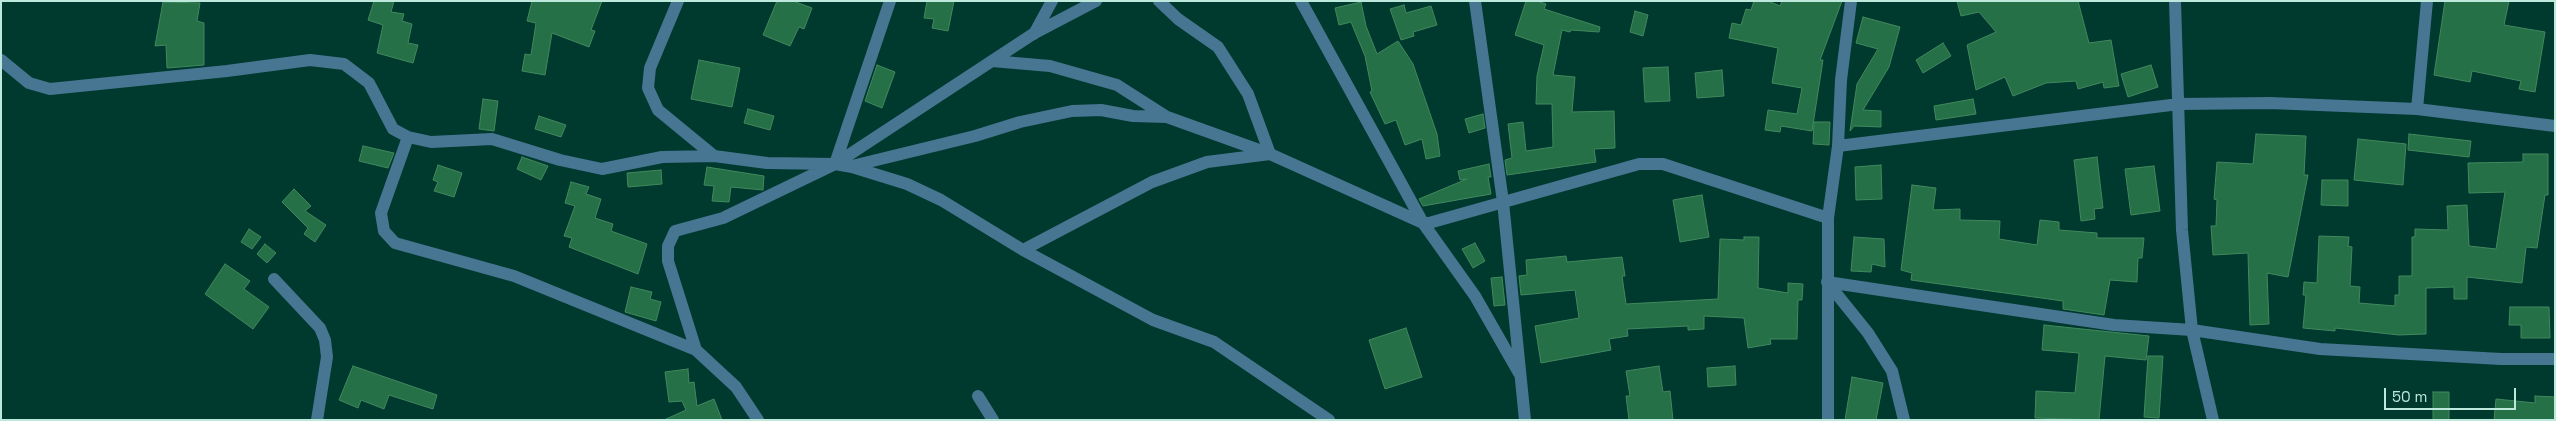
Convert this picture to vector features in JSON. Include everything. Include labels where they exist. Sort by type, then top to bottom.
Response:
[{"type":"street","points":[[678,1],[650,68],[648,88],[658,110],[714,156]]},
{"type":"street","points":[[834,164],[890,1]]},
{"type":"street","points":[[1033,34],[1052,1]]},
{"type":"street","points":[[696,350],[668,261],[668,246],[675,231],[724,218],[834,164],[1033,34],[1096,1]]},
{"type":"street","points":[[1159,1],[1178,19],[1218,47],[1248,94],[1270,154]]},
{"type":"street","points":[[1301,1],[1423,223],[1475,296],[1519,373]]},
{"type":"street","points":[[1476,1],[1503,202],[1525,420]]},
{"type":"street","points":[[1828,420],[1828,218],[1838,146],[1841,80],[1851,1]]},
{"type":"street","points":[[2175,1],[2182,230],[2192,330],[2213,420]]},
{"type":"street","points":[[2417,109],[2427,1]]},
{"type":"street","points":[[1,60],[28,83],[50,89],[90,86],[135,78],[227,71],[310,60],[344,64],[369,83],[393,129],[408,137],[432,142],[492,139],[560,160],[602,169],[662,157],[714,156],[767,163],[834,164],[852,167],[907,184],[941,200],[1023,250],[1153,320],[1214,342],[1329,420]]},
{"type":"street","points":[[992,61],[1050,66],[1117,85],[1167,117],[1270,154],[1423,223],[1429,223],[1639,164],[1663,164],[1828,218]]},
{"type":"street","points":[[1838,146],[2179,104],[2270,103],[2417,109],[2555,126]]},
{"type":"street","points":[[852,167],[975,136],[1020,122],[1072,111],[1101,110],[1133,116],[1167,117]]},
{"type":"street","points":[[408,137],[382,213],[384,231],[395,242],[514,276],[696,350],[736,387],[758,420]]},
{"type":"street","points":[[1023,250],[1152,182],[1207,162],[1270,154]]},
{"type":"street","points":[[274,279],[320,328],[328,349],[326,373],[317,420]]},
{"type":"street","points":[[1827,282],[2114,325],[2192,330],[2320,349],[2424,356],[2555,359]]},
{"type":"street","points":[[1827,282],[1868,333],[1892,371],[1904,420]]},
{"type":"street","points":[[978,396],[993,420]]},
{"type":"building","points":[[374,1],[394,1],[391,12],[404,14],[402,21],[412,24],[408,43],[418,45],[413,63],[377,53],[383,25],[368,20]]},
{"type":"building","points":[[532,1],[602,1],[591,30],[595,31],[589,47],[552,33],[545,75],[522,71],[525,54],[531,55],[536,23],[527,21]]},
{"type":"building","points":[[777,1],[793,1],[812,8],[804,29],[799,27],[790,46],[763,35]]},
{"type":"building","points":[[927,1],[954,1],[948,31],[932,28],[934,19],[924,18]]},
{"type":"building","points":[[1526,1],[1537,1],[1546,4],[1544,9],[1600,27],[1599,32],[1571,30],[1570,32],[1562,30],[1553,75],[1575,77],[1572,112],[1614,111],[1615,148],[1594,149],[1596,162],[1507,175],[1505,160],[1512,158],[1508,124],[1523,122],[1526,151],[1553,147],[1552,104],[1536,104],[1537,76],[1544,45],[1515,35]]},
{"type":"building","points":[[1754,1],[1768,1],[1780,6],[1782,1],[1842,1],[1820,60],[1823,60],[1812,131],[1781,126],[1780,132],[1765,130],[1768,110],[1797,114],[1802,88],[1772,83],[1778,48],[1729,38],[1732,23],[1741,25],[1746,9],[1751,10]]},
{"type":"building","points":[[1957,1],[2078,1],[2089,43],[2111,40],[2119,86],[2104,88],[2103,82],[2078,89],[2076,81],[2046,83],[2013,96],[2005,77],[1976,90],[1967,45],[1996,32],[1979,12],[1961,16]]},
{"type":"building","points":[[2445,1],[2509,1],[2504,25],[2545,32],[2535,92],[2519,89],[2521,81],[2472,71],[2470,82],[2434,75]]},
{"type":"building","points":[[163,2],[200,3],[197,21],[204,23],[204,65],[167,68],[166,45],[155,46]]},
{"type":"building","points":[[1361,2],[1366,26],[1377,54],[1398,41],[1413,64],[1437,134],[1440,156],[1426,159],[1422,139],[1405,145],[1396,120],[1385,124],[1370,92],[1372,91],[1365,56],[1351,22],[1339,25],[1335,8]]},
{"type":"building","points":[[1404,5],[1406,13],[1431,6],[1437,25],[1413,32],[1414,36],[1401,40],[1390,9]]},
{"type":"building","points":[[1635,11],[1648,15],[1643,36],[1630,32]]},
{"type":"building","points":[[1863,17],[1900,27],[1889,67],[1863,110],[1881,111],[1881,127],[1854,126],[1850,131],[1857,84],[1878,49],[1856,43]]},
{"type":"building","points":[[1943,43],[1951,56],[1923,73],[1916,60]]},
{"type":"building","points":[[699,60],[740,68],[732,107],[691,99]]},
{"type":"building","points":[[877,65],[895,72],[882,108],[865,101]]},
{"type":"building","points":[[2151,65],[2158,87],[2128,97],[2121,74]]},
{"type":"building","points":[[1668,67],[1670,101],[1645,102],[1643,68]]},
{"type":"building","points":[[1722,70],[1724,96],[1697,98],[1695,73]]},
{"type":"building","points":[[483,99],[498,101],[494,131],[479,129]]},
{"type":"building","points":[[1973,99],[1976,114],[1936,120],[1934,106]]},
{"type":"building","points":[[748,109],[774,116],[770,130],[744,123]]},
{"type":"building","points":[[1483,114],[1485,128],[1469,133],[1465,119]]},
{"type":"building","points":[[539,116],[566,125],[561,137],[535,129]]},
{"type":"building","points":[[1814,122],[1830,122],[1829,145],[1813,144]]},
{"type":"building","points":[[2256,134],[2306,136],[2304,175],[2308,175],[2288,277],[2267,273],[2269,324],[2250,325],[2248,253],[2213,255],[2211,226],[2216,226],[2217,200],[2214,199],[2217,162],[2253,164]]},
{"type":"building","points":[[2409,134],[2471,141],[2469,157],[2408,150]]},
{"type":"building","points":[[2358,139],[2406,144],[2403,185],[2354,180]]},
{"type":"building","points":[[363,146],[394,153],[388,168],[359,161]]},
{"type":"building","points":[[2523,154],[2548,154],[2548,195],[2545,195],[2537,248],[2526,247],[2522,283],[2467,277],[2467,299],[2454,299],[2454,287],[2426,288],[2426,334],[2399,335],[2335,328],[2335,331],[2303,328],[2306,295],[2303,295],[2304,282],[2317,283],[2319,236],[2349,237],[2348,246],[2352,247],[2350,286],[2360,287],[2359,303],[2395,306],[2395,295],[2399,295],[2399,276],[2412,276],[2412,237],[2415,237],[2415,229],[2448,230],[2447,206],[2467,205],[2469,246],[2496,249],[2505,192],[2469,193],[2468,163],[2523,162]]},
{"type":"building","points":[[522,157],[548,166],[541,180],[517,169]]},
{"type":"building","points":[[2097,157],[2103,208],[2094,209],[2095,219],[2081,221],[2074,160]]},
{"type":"building","points":[[1489,164],[1491,177],[1488,177],[1491,194],[1423,206],[1419,199],[1467,179],[1460,180],[1458,171]]},
{"type":"building","points":[[438,165],[462,173],[454,197],[434,191],[438,182],[433,180]]},
{"type":"building","points":[[1881,165],[1882,199],[1856,200],[1855,167]]},
{"type":"building","points":[[2154,166],[2160,211],[2131,215],[2125,169]]},
{"type":"building","points":[[707,167],[764,176],[763,190],[731,187],[729,202],[712,201],[714,186],[704,185]]},
{"type":"building","points":[[661,170],[662,184],[628,187],[627,173]]},
{"type":"building","points":[[2322,180],[2348,180],[2348,206],[2321,205]]},
{"type":"building","points":[[571,182],[589,187],[586,194],[601,199],[595,218],[613,224],[611,231],[647,244],[638,274],[569,247],[572,238],[564,236],[575,206],[565,203]]},
{"type":"building","points":[[1912,185],[1936,188],[1933,210],[1960,209],[1960,220],[2000,221],[1999,239],[2037,245],[2040,220],[2059,222],[2059,230],[2097,233],[2097,238],[2144,238],[2142,258],[2138,258],[2137,282],[2110,280],[2104,315],[2063,309],[2063,301],[1911,280],[1912,273],[1901,270]]},
{"type":"building","points":[[294,189],[311,206],[305,211],[326,225],[315,242],[304,234],[308,228],[282,202]]},
{"type":"building","points":[[1702,195],[1709,237],[1680,242],[1673,200]]},
{"type":"building","points":[[249,229],[261,237],[252,249],[241,242]]},
{"type":"building","points":[[1744,237],[1759,237],[1758,288],[1788,293],[1788,283],[1803,284],[1802,300],[1798,300],[1797,339],[1770,339],[1771,344],[1748,348],[1744,318],[1704,316],[1704,329],[1688,330],[1688,326],[1627,329],[1628,336],[1609,339],[1611,350],[1541,363],[1535,326],[1579,318],[1575,290],[1521,295],[1519,276],[1527,275],[1526,260],[1566,256],[1567,262],[1622,257],[1625,276],[1622,276],[1626,304],[1718,299],[1720,239],[1744,240]]},
{"type":"building","points":[[1854,237],[1884,239],[1885,267],[1872,264],[1871,272],[1851,271]]},
{"type":"building","points":[[1475,243],[1485,261],[1473,268],[1462,249]]},
{"type":"building","points":[[265,244],[276,253],[267,263],[257,254]]},
{"type":"building","points":[[225,264],[250,281],[244,289],[269,307],[253,329],[205,294]]},
{"type":"building","points":[[1502,277],[1505,305],[1494,306],[1491,278]]},
{"type":"building","points":[[631,287],[652,292],[650,299],[661,302],[656,321],[625,312]]},
{"type":"building","points":[[2510,307],[2549,307],[2550,338],[2521,338],[2521,325],[2509,325]]},
{"type":"building","points":[[2044,325],[2149,336],[2146,360],[2105,356],[2099,420],[2035,418],[2036,391],[2075,393],[2079,353],[2042,350]]},
{"type":"building","points":[[1406,328],[1422,377],[1385,389],[1369,340]]},
{"type":"building","points":[[2148,356],[2163,356],[2159,418],[2144,417]]},
{"type":"building","points":[[353,366],[437,395],[433,409],[389,395],[384,409],[361,400],[358,408],[339,400]]},
{"type":"building","points":[[1659,366],[1663,392],[1670,391],[1673,420],[1629,420],[1626,396],[1630,396],[1626,371]]},
{"type":"building","points":[[1735,366],[1736,385],[1708,387],[1707,368]]},
{"type":"building","points":[[688,369],[689,383],[694,382],[697,406],[714,399],[722,420],[664,420],[686,410],[682,401],[669,402],[665,372]]},
{"type":"building","points":[[1852,377],[1883,383],[1876,420],[1845,420]]},
{"type":"building","points":[[2433,392],[2449,392],[2449,420],[2433,420]]},
{"type":"building","points":[[2535,396],[2555,397],[2555,420],[2494,420],[2496,399],[2535,403]]}]
